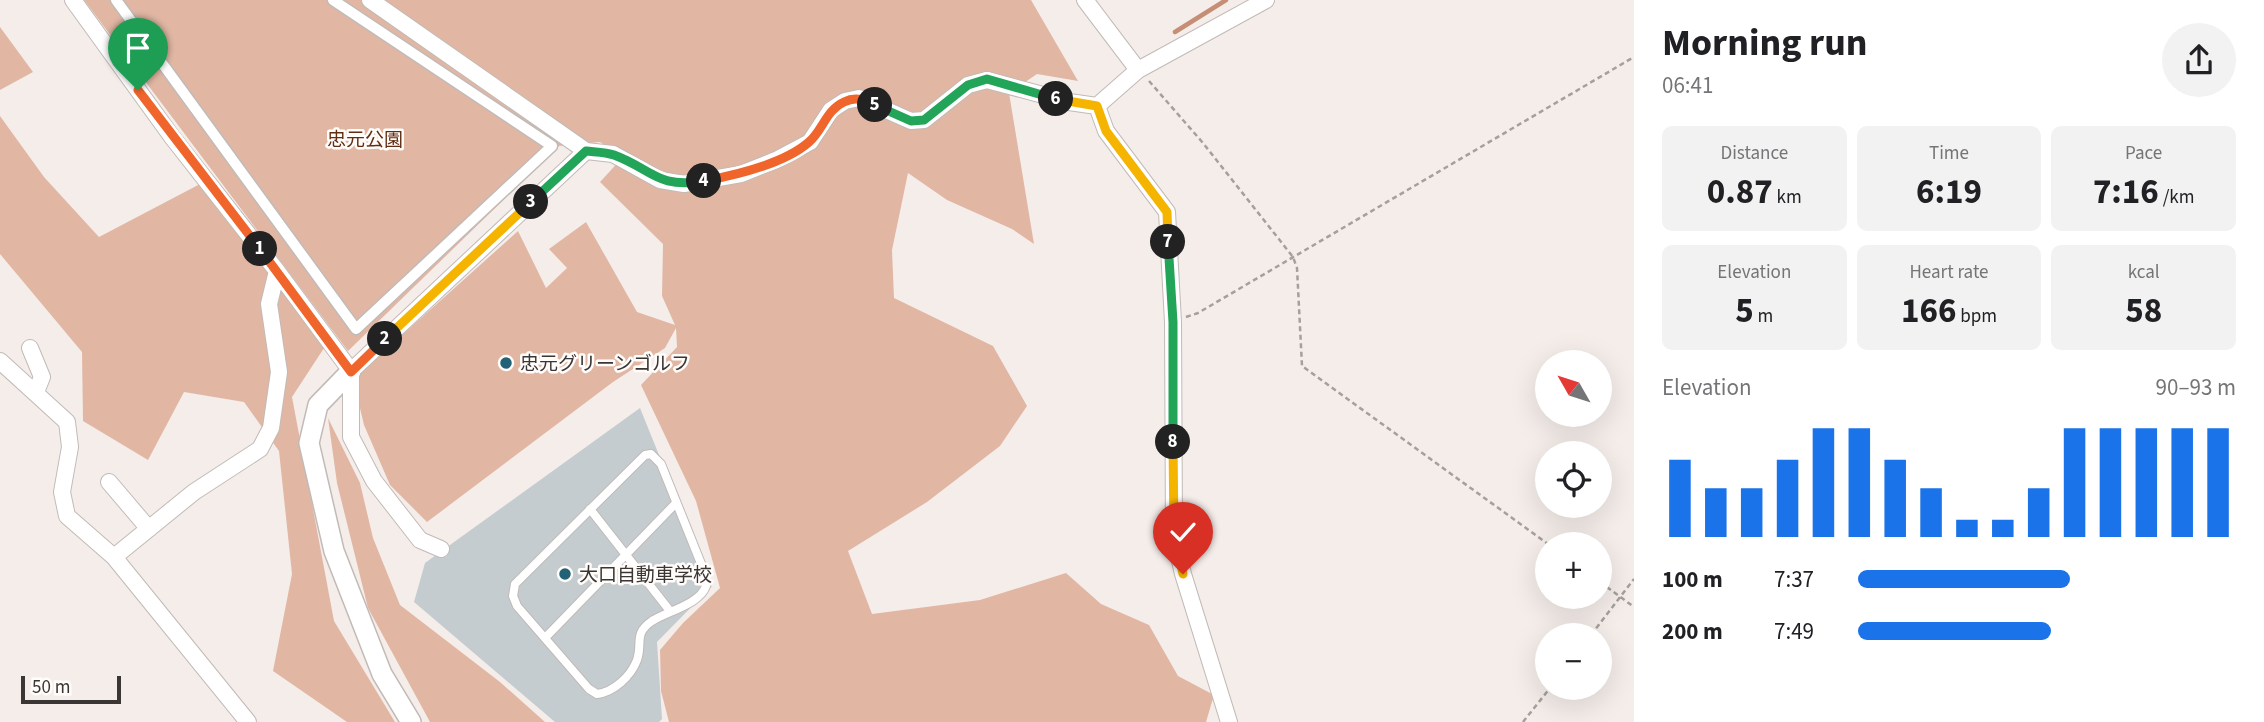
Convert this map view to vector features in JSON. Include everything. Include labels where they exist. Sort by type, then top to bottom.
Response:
[{"type":"street","points":[[73,0],[172,137],[277,271],[351,372],[351,437],[374,481],[420,540],[441,549]]},
{"type":"street","points":[[116,0],[356,329],[552,146],[333,0]]},
{"type":"street","points":[[370,0],[586,151],[613,154],[660,180],[684,184],[741,174],[776,160],[810,142],[831,110],[845,101],[859,98],[911,121],[924,120],[968,85],[987,79],[1069,102],[1097,106],[1138,70],[1266,0]]},
{"type":"street","points":[[1085,0],[1138,70]]},
{"type":"street","points":[[1097,106],[1106,131],[1167,212],[1173,322],[1174,534],[1183,574],[1229,722]]},
{"type":"street","points":[[411,722],[382,674],[334,551],[309,443],[318,405],[586,151]]},
{"type":"street","points":[[114,557],[194,492],[261,449],[271,428],[279,372],[269,304],[277,271]]},
{"type":"street","points":[[30,348],[42,376],[36,392]]},
{"type":"street","points":[[0,361],[67,422],[70,447],[62,492],[68,516],[114,557],[248,722]]},
{"type":"street","points":[[109,482],[149,529]]},
{"type":"lane","points":[[651,454],[661,464],[704,571],[706,586],[698,598],[670,611],[643,629],[638,638],[638,658],[629,675],[603,693],[597,694],[589,689],[517,606],[513,596],[515,584],[590,509],[645,455],[651,454]]},
{"type":"lane","points":[[545,638],[676,503]]},
{"type":"lane","points":[[590,509],[670,611]]},
{"type":"path","points":[[1173,322],[1198,313],[1634,57]]},
{"type":"path","points":[[1138,70],[1203,143],[1293,257],[1297,268],[1302,366],[1535,535]]},
{"type":"path","points":[[1600,623],[1634,579]]},
{"type":"path","points":[[1612,591],[1634,607]]},
{"type":"path","points":[[1524,722],[1541,700]]},
{"type":"green space","name":"忠元公園","points":[[84,0],[1031,0],[1078,81],[1037,74],[1009,93],[1034,244],[1012,229],[947,200],[908,173],[892,250],[894,298],[993,346],[1027,406],[1000,446],[927,502],[848,551],[872,614],[980,600],[1066,573],[1101,604],[1149,625],[1178,676],[1214,695],[1206,722],[669,722],[661,691],[660,650],[683,623],[720,588],[696,501],[641,385],[677,347],[676,328],[665,348],[613,382],[427,522],[390,485],[364,425],[353,379],[518,231],[546,288],[567,268],[549,249],[586,222],[637,312],[675,325],[662,296],[663,244],[600,182],[623,157],[600,142],[559,146],[348,351]]},
{"type":"green space","points":[[0,27],[33,72],[0,90]]},
{"type":"green space","points":[[0,116],[44,177],[99,237],[200,184],[326,345],[292,397],[334,621],[395,722],[347,722],[273,671],[292,574],[279,451],[244,402],[184,392],[148,460],[83,421],[82,352],[0,254]]},
{"type":"green space","points":[[328,418],[360,483],[373,538],[400,605],[500,682],[545,722],[430,722],[368,608],[337,483]]},
{"type":"building","name":"大口自動車学校","points":[[640,408],[712,586],[657,642],[662,719],[659,722],[555,722],[414,602],[425,563]]},
{"type":"waterway","points":[[1175,32],[1226,0]]},
{"type":"place","name":"忠元グリーンゴルフ","points":[[506,363]]},
{"type":"place","name":"大口自動車学校","points":[[565,574]]},
{"type":"route","points":[[138,90],[351,372],[586,151],[613,154],[660,180],[684,184],[741,174],[776,160],[810,142],[831,110],[845,101],[859,98],[911,121],[924,120],[968,85],[987,79],[1069,102],[1097,106],[1106,131],[1167,212],[1173,322],[1174,534],[1183,574]]}]
